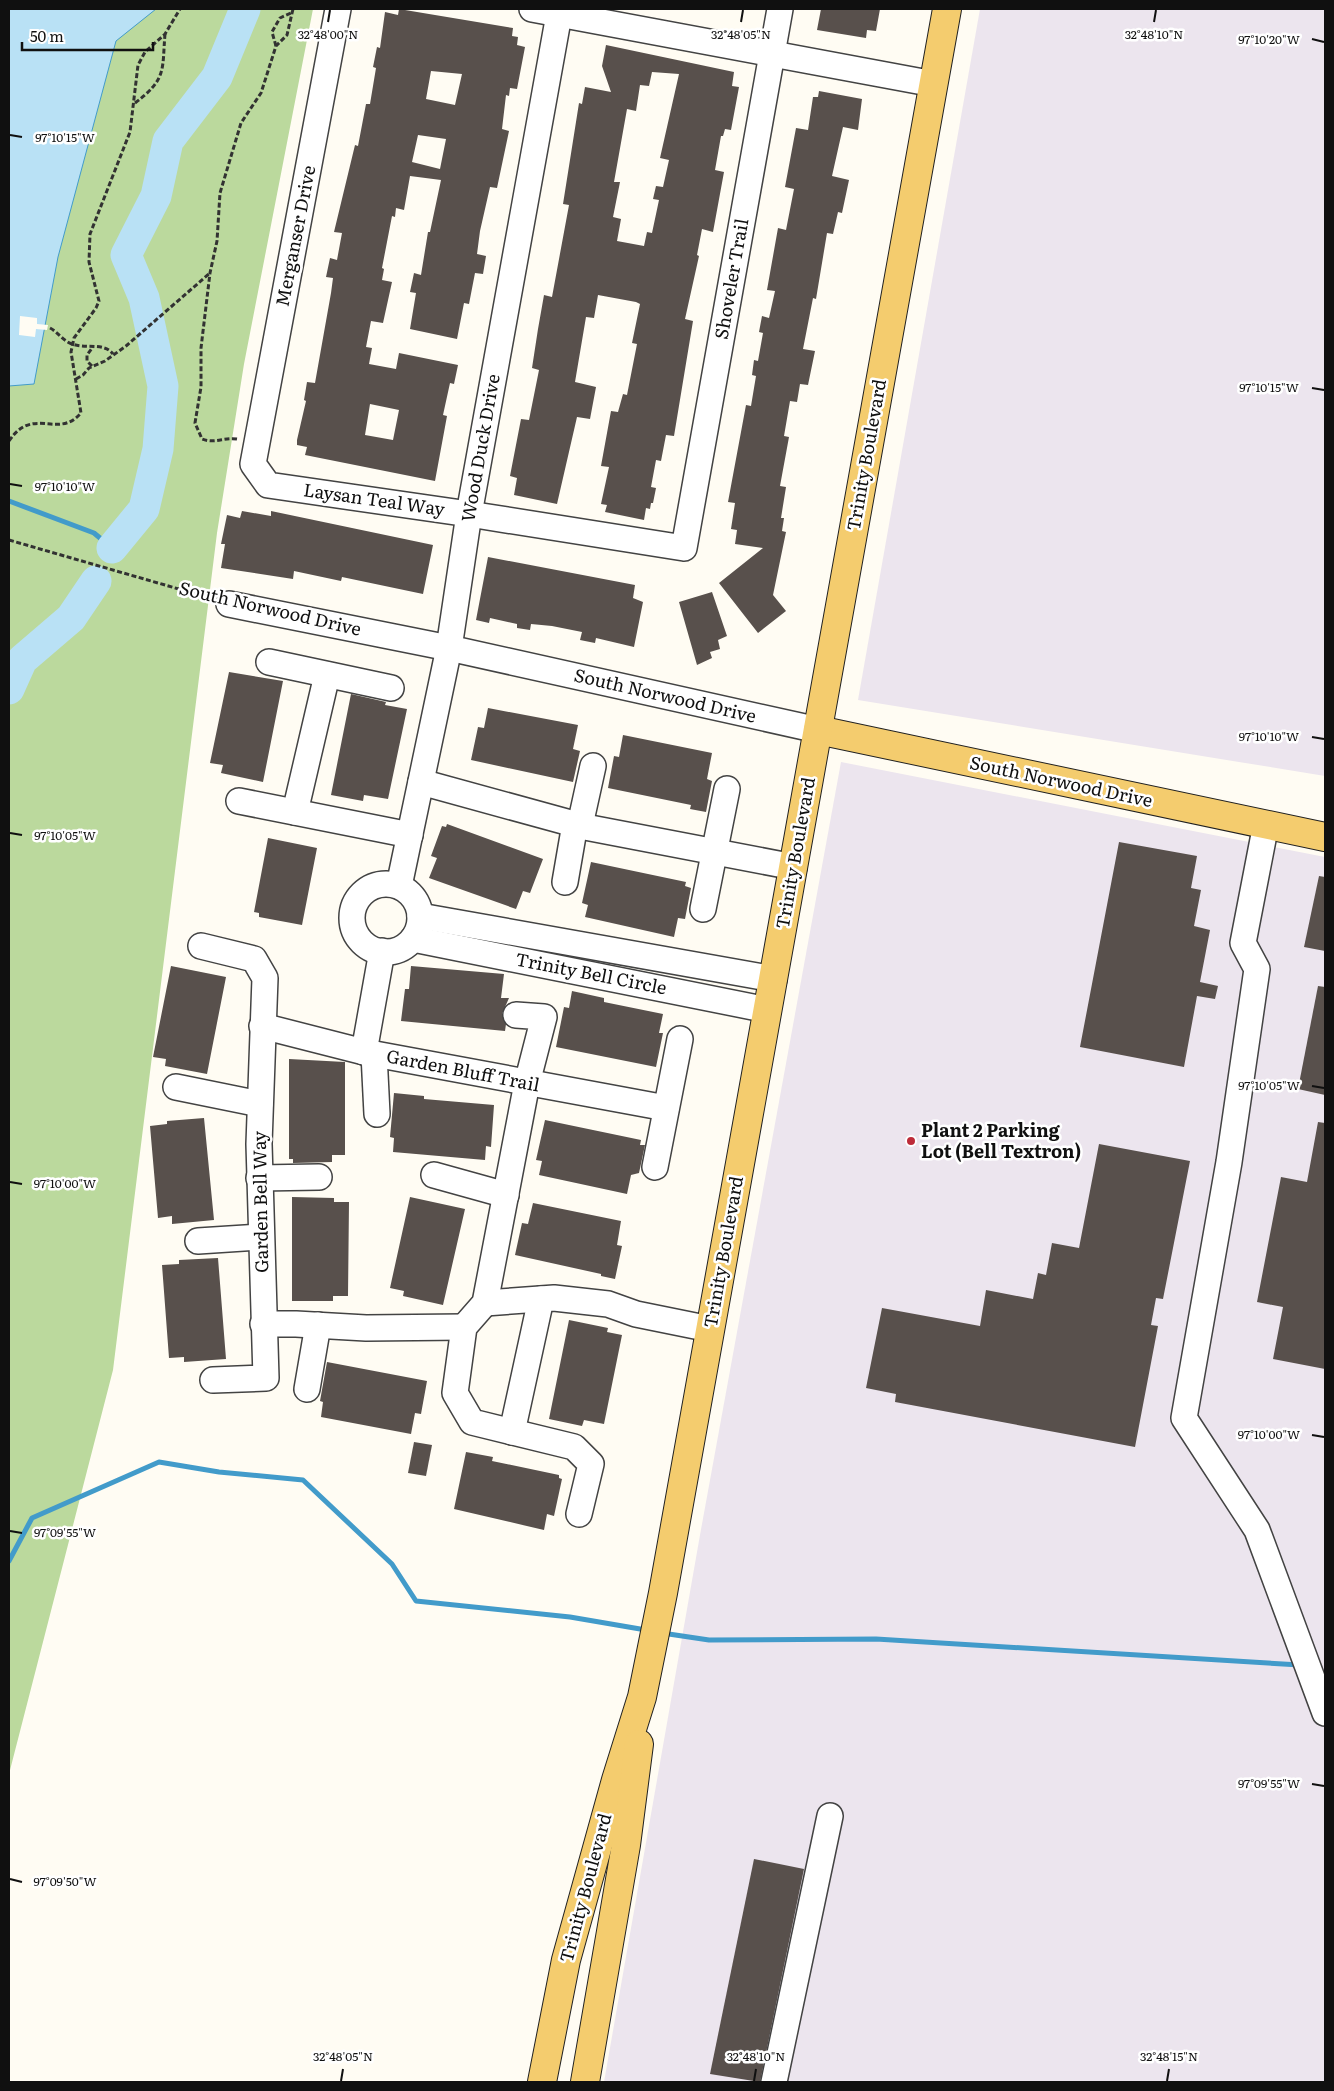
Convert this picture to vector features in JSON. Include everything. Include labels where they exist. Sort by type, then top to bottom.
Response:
[{"type":"main road","name":"Trinity Boulevard","points":[[542,2082],[566,1960],[616,1780],[642,1697],[774,979],[947,9]]},
{"type":"main road","name":"South Norwood Drive","points":[[818,730],[1325,837]]},
{"type":"main road","name":"Trinity Boulevard","points":[[585,2082],[636,1776],[642,1697]]},
{"type":"street","name":"Merganser Drive","points":[[255,453],[338,9]]},
{"type":"street","points":[[532,9],[559,11],[934,84]]},
{"type":"street","name":"Shoveler Trail","points":[[684,548],[780,9]]},
{"type":"street","name":"Wood Duck Drive","points":[[399,886],[449,648],[469,514],[559,11]]},
{"type":"street","name":"Laysan Teal Way","points":[[255,453],[268,485],[684,548]]},
{"type":"street","name":"South Norwood Drive","points":[[229,604],[449,648],[818,730]]},
{"type":"street","points":[[269,662],[391,688]]},
{"type":"street","points":[[295,812],[327,675]]},
{"type":"street","points":[[565,882],[577,825],[593,766]]},
{"type":"street","points":[[421,782],[577,825],[714,850],[794,868]]},
{"type":"street","points":[[703,909],[727,789]]},
{"type":"street","points":[[239,801],[410,835]]},
{"type":"street","points":[[1266,824],[1243,943],[1257,969],[1229,1162],[1184,1418],[1257,1530],[1325,1713]]},
{"type":"street","points":[[378,884],[392,884],[399,886],[415,898],[417,927],[406,946],[394,951],[382,951],[370,947],[360,939],[354,928],[352,915],[356,902],[365,891],[378,884]]},
{"type":"street","name":"Trinity Bell Circle","points":[[417,927],[774,979]]},
{"type":"street","name":"Trinity Bell Circle","points":[[417,927],[768,1010]]},
{"type":"street","name":"Garden Bell Way","points":[[201,946],[254,959],[265,978],[262,1026],[259,1178],[266,1378],[213,1380]]},
{"type":"street","points":[[377,1114],[369,1053],[382,951]]},
{"type":"street","points":[[516,1015],[544,1017],[527,1083],[485,1302],[464,1327],[455,1394],[472,1422],[574,1447],[592,1464],[579,1514]]},
{"type":"street","name":"Garden Bluff Trail","points":[[262,1026],[369,1053],[666,1108]]},
{"type":"street","points":[[655,1167],[680,1039]]},
{"type":"street","points":[[176,1087],[260,1104]]},
{"type":"street","points":[[434,1175],[506,1194]]},
{"type":"street","points":[[259,1178],[319,1177]]},
{"type":"street","points":[[198,1241],[261,1237]]},
{"type":"street","points":[[485,1302],[554,1298],[608,1304],[636,1314],[710,1328]]},
{"type":"street","points":[[512,1432],[541,1299]]},
{"type":"street","points":[[263,1324],[366,1328],[464,1327]]},
{"type":"street","points":[[308,1389],[318,1325]]},
{"type":"street","points":[[774,2082],[830,1816]]},
{"type":"path","points":[[9,441],[16,430],[27,424],[63,424],[74,421],[81,413],[72,366],[73,344],[74,338],[96,308],[99,300],[89,262],[90,234],[130,132],[138,64],[145,52],[166,34],[180,9]]},
{"type":"path","points":[[276,46],[272,32],[276,22],[293,9]]},
{"type":"path","points":[[255,453],[227,438],[215,442],[208,441],[199,436],[195,424],[201,388],[202,348],[210,272],[217,241],[223,180],[241,123],[260,93],[276,46],[287,34],[290,13]]},
{"type":"path","points":[[134,103],[154,88],[165,58],[166,34]]},
{"type":"path","points":[[76,379],[92,366],[105,361],[126,346],[210,272]]},
{"type":"path","points":[[50,328],[73,344],[109,350],[113,354]]},
{"type":"path","points":[[92,366],[87,361],[87,355],[93,347]]},
{"type":"path","name":"South Norwood Drive","points":[[9,540],[229,604]]},
{"type":"shaded area","points":[[980,9],[1325,9],[1325,776],[858,700]]},
{"type":"shaded area","points":[[841,762],[1325,857],[1325,2082],[604,2082],[700,1535]]},
{"type":"green space","points":[[9,9],[313,9],[244,364],[217,533],[113,1370],[9,1774]]},
{"type":"water","points":[[9,9],[156,9],[116,41],[58,257],[34,384],[9,386]]},
{"type":"pier","points":[[20,316],[37,318],[37,324],[48,325],[47,330],[36,329],[35,337],[19,335]]},
{"type":"building","points":[[399,9],[513,28],[512,36],[518,37],[517,45],[525,47],[517,89],[510,88],[509,96],[506,95],[502,129],[509,131],[497,188],[490,187],[480,231],[477,254],[486,256],[483,274],[475,273],[469,304],[464,303],[457,339],[410,329],[416,293],[410,292],[414,273],[421,275],[428,232],[430,232],[441,180],[410,176],[404,210],[396,208],[395,217],[392,216],[382,268],[384,269],[382,280],[392,282],[383,323],[371,321],[366,347],[372,348],[369,364],[396,369],[399,353],[458,365],[454,384],[450,383],[443,415],[447,416],[435,481],[305,455],[307,447],[297,445],[306,401],[304,400],[307,382],[315,383],[331,293],[333,278],[326,277],[330,258],[337,260],[342,233],[334,232],[355,145],[358,146],[366,104],[370,104],[376,68],[373,67],[377,47],[380,48],[385,12],[398,15]],"holes":[[[431,71],[462,74],[455,105],[426,99]],[[418,135],[446,139],[440,169],[412,162]],[[370,404],[399,410],[393,440],[365,435]]]},
{"type":"building","points":[[821,9],[880,9],[876,31],[867,30],[866,38],[817,30]]},
{"type":"building","points":[[606,45],[734,72],[732,86],[739,87],[731,130],[725,129],[723,136],[721,136],[715,170],[724,172],[713,232],[702,229],[697,255],[699,256],[685,319],[693,321],[674,436],[666,435],[661,461],[656,460],[651,487],[656,488],[653,503],[651,503],[650,509],[646,508],[644,520],[605,512],[607,505],[601,504],[609,467],[601,466],[611,411],[618,412],[623,394],[627,395],[637,344],[632,343],[640,304],[636,302],[598,295],[594,318],[586,317],[575,382],[596,387],[590,419],[577,417],[557,504],[514,495],[517,478],[510,476],[521,419],[529,420],[539,370],[532,368],[544,295],[552,297],[569,205],[563,204],[579,103],[582,104],[585,87],[611,92],[602,66]],"holes":[[[652,72],[679,74],[660,158],[669,160],[663,187],[656,186],[653,199],[659,200],[652,233],[647,232],[644,246],[617,241],[621,219],[613,217],[620,182],[614,182],[627,109],[636,111],[640,85],[649,86]]]},
{"type":"building","points":[[819,91],[862,99],[858,130],[843,127],[832,176],[849,180],[842,213],[838,212],[833,234],[827,233],[816,299],[813,298],[803,349],[815,351],[808,385],[800,384],[797,402],[790,401],[784,436],[789,437],[780,486],[786,487],[781,518],[784,518],[782,531],[786,532],[773,595],[786,611],[758,633],[719,583],[763,548],[735,544],[737,530],[731,529],[735,503],[728,502],[746,405],[751,406],[756,376],[752,375],[754,360],[758,361],[763,333],[759,332],[762,316],[769,318],[775,291],[767,290],[778,228],[786,230],[794,189],[785,187],[796,128],[808,130],[813,97],[818,97]]},
{"type":"building","points":[[242,511],[271,516],[271,511],[433,545],[423,594],[342,577],[341,581],[294,571],[293,579],[221,568],[225,544],[221,544],[227,515],[240,518]]},
{"type":"building","points":[[488,557],[635,585],[633,598],[643,602],[634,647],[596,638],[595,643],[580,640],[582,632],[552,626],[531,624],[530,630],[517,628],[517,624],[490,618],[489,623],[476,620]]},
{"type":"building","points":[[712,592],[727,636],[718,640],[720,649],[710,652],[712,658],[697,665],[679,602]]},
{"type":"building","points":[[229,672],[283,681],[263,782],[221,773],[223,765],[210,763]]},
{"type":"building","points":[[351,694],[386,702],[385,705],[407,709],[388,799],[364,795],[363,801],[331,795]]},
{"type":"building","points":[[488,708],[578,725],[573,749],[580,751],[573,782],[471,760],[478,727],[484,728]]},
{"type":"building","points":[[623,735],[712,753],[707,779],[712,781],[706,812],[690,809],[691,805],[608,788],[614,756],[619,757]]},
{"type":"building","points":[[447,824],[543,859],[530,893],[523,891],[516,909],[429,878],[437,858],[431,856],[442,826],[446,827]]},
{"type":"building","points":[[268,838],[317,848],[302,925],[259,917],[259,913],[254,912]]},
{"type":"building","points":[[1119,842],[1197,856],[1191,888],[1201,890],[1194,926],[1210,930],[1200,982],[1218,986],[1215,999],[1197,996],[1184,1067],[1080,1047]]},
{"type":"building","points":[[591,862],[686,882],[685,886],[691,888],[685,919],[678,918],[674,937],[585,917],[588,905],[582,903]]},
{"type":"building","points":[[1319,876],[1325,877],[1325,951],[1304,947]]},
{"type":"building","points":[[171,966],[226,977],[207,1074],[165,1066],[166,1059],[153,1057]]},
{"type":"building","points":[[411,966],[504,974],[501,998],[509,998],[502,1014],[506,1024],[505,1031],[401,1021],[405,989],[409,989]]},
{"type":"building","points":[[1318,986],[1325,987],[1325,1095],[1298,1089]]},
{"type":"building","points":[[572,991],[604,998],[604,1002],[663,1014],[659,1033],[663,1033],[656,1067],[556,1047],[564,1007],[569,1008]]},
{"type":"building","points":[[289,1059],[345,1062],[345,1155],[332,1155],[332,1162],[293,1163],[293,1159],[289,1159]]},
{"type":"building","points":[[394,1093],[424,1096],[424,1099],[494,1105],[491,1147],[486,1146],[485,1160],[393,1152],[394,1138],[390,1137]]},
{"type":"building","points":[[204,1118],[214,1220],[172,1224],[172,1216],[158,1218],[150,1126],[167,1124],[167,1121]]},
{"type":"building","points":[[545,1120],[641,1140],[640,1145],[645,1145],[639,1173],[631,1175],[627,1194],[539,1175],[542,1161],[536,1160]]},
{"type":"building","points":[[1318,1122],[1325,1123],[1325,1369],[1273,1359],[1283,1307],[1257,1302],[1281,1177],[1307,1182]]},
{"type":"building","points":[[1099,1144],[1190,1161],[1163,1299],[1156,1298],[1151,1325],[1158,1326],[1135,1447],[895,1402],[896,1394],[866,1388],[882,1308],[980,1326],[986,1290],[1033,1299],[1038,1273],[1046,1275],[1052,1243],[1079,1248]]},
{"type":"building","points":[[292,1197],[334,1198],[334,1202],[349,1202],[348,1296],[333,1296],[333,1301],[292,1301]]},
{"type":"building","points":[[410,1197],[465,1209],[443,1305],[403,1296],[404,1291],[390,1288]]},
{"type":"building","points":[[533,1203],[621,1221],[617,1245],[622,1246],[615,1279],[601,1276],[601,1274],[515,1255],[522,1223],[528,1224]]},
{"type":"building","points":[[218,1258],[226,1359],[184,1362],[184,1357],[169,1358],[162,1265],[179,1264],[179,1260]]},
{"type":"building","points":[[569,1320],[608,1328],[607,1332],[622,1335],[604,1424],[584,1420],[582,1426],[549,1419]]},
{"type":"building","points":[[327,1362],[427,1381],[421,1414],[415,1413],[411,1434],[321,1417],[323,1402],[320,1401]]},
{"type":"building","points":[[414,1442],[432,1445],[426,1476],[408,1473]]},
{"type":"building","points":[[466,1452],[493,1457],[492,1461],[559,1475],[559,1478],[562,1479],[554,1516],[547,1514],[544,1530],[454,1509]]},
{"type":"building","points":[[754,1859],[804,1869],[760,2082],[710,2074]]},
{"type":"waterway","points":[[112,548],[144,509],[158,449],[163,386],[144,298],[126,255],[156,196],[168,141],[217,77],[245,9]]},
{"type":"waterway","points":[[9,501],[94,533],[112,548]]},
{"type":"waterway","points":[[9,689],[22,660],[71,618],[96,581]]},
{"type":"waterway","points":[[9,1561],[32,1518],[159,1462],[219,1472],[303,1480],[392,1564],[416,1601],[570,1617],[646,1630]]},
{"type":"waterway","points":[[662,1633],[709,1640],[876,1639],[1300,1665]]},
{"type":"place","name":"Plant 2 Parking Lot (Bell Textron)","points":[[911,1141]]}]
